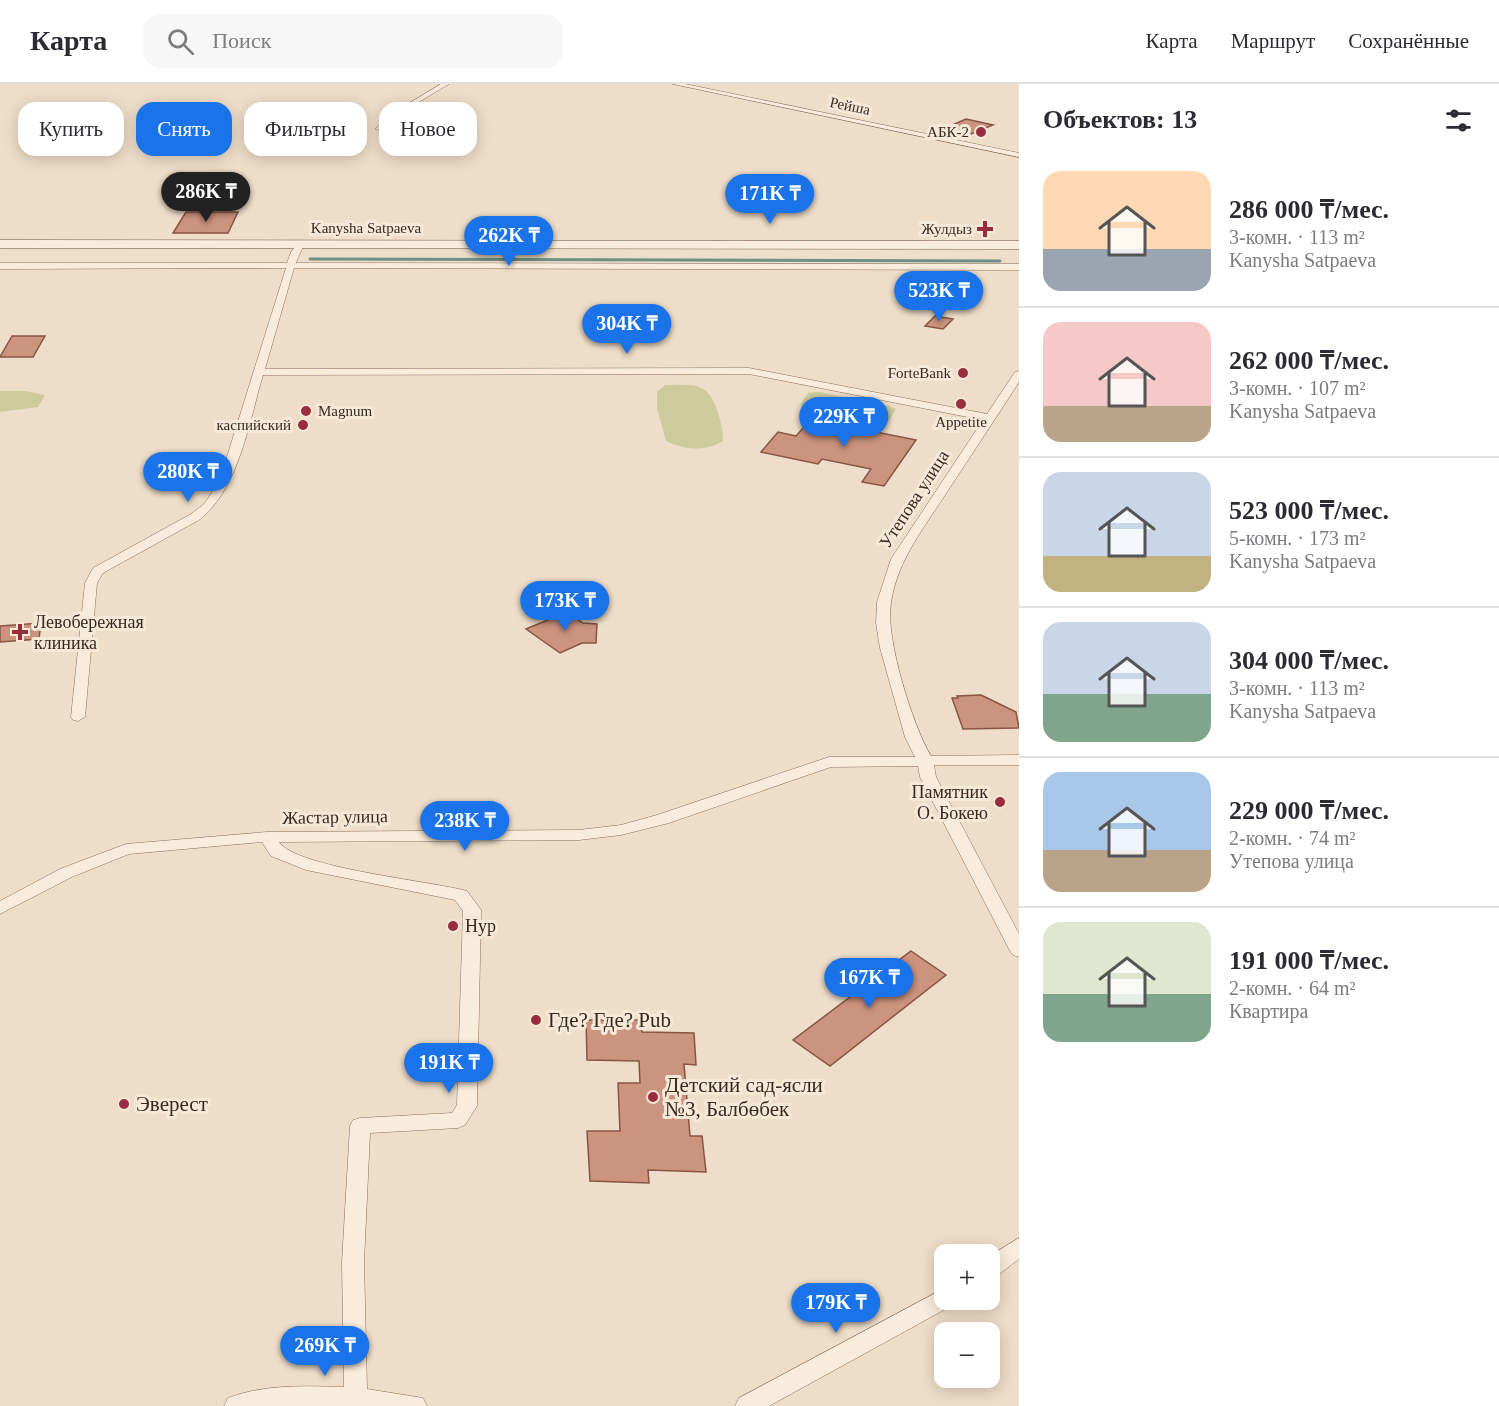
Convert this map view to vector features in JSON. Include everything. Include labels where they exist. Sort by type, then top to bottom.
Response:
[{"type":"main road","points":[[750,236],[782,244]]},
{"type":"main road","name":"Kanysha Satpaeva","points":[[0,244],[297,248],[1018,249]]},
{"type":"main road","name":"Kanysha Satpaeva","points":[[0,252],[782,244],[1018,249]]},
{"type":"street","points":[[378,129],[395,114],[446,84]]},
{"type":"street","name":"Рейша","points":[[676,84],[1019,155]]},
{"type":"street","points":[[78,717],[91,583],[98,571],[208,507],[217,495],[231,463],[257,372],[297,248]]},
{"type":"street","points":[[0,266],[1019,267]]},
{"type":"street","points":[[257,372],[749,371],[989,418]]},
{"type":"street","name":"Утепова улица","points":[[1019,374],[897,559],[884,602],[887,648],[912,737],[925,760],[928,777],[1019,951]]},
{"type":"street","points":[[925,760],[1019,760]]},
{"type":"street","name":"Жастар улица","points":[[0,908],[66,873],[126,849],[267,837],[579,835],[621,830],[663,819],[829,762],[925,760]]},
{"type":"street","points":[[267,837],[277,852],[312,866],[461,895],[472,910],[468,1106],[459,1119],[360,1126],[351,1336],[356,1398]]},
{"type":"street","points":[[1000,1261],[1019,1247]]},
{"type":"street","points":[[747,1406],[934,1304]]},
{"type":"street","points":[[236,1406],[283,1397],[356,1398],[415,1406]]},
{"type":"shaded area","points":[[665,385],[692,385],[705,390],[710,395],[718,413],[723,441],[709,447],[695,448],[666,441],[657,408],[657,392]]},
{"type":"shaded area","points":[[0,391],[25,391],[45,395],[38,407],[0,412]]},
{"type":"shaded area","points":[[819,392],[896,409],[888,422],[884,424],[808,410],[800,405],[808,393]]},
{"type":"building","points":[[966,119],[993,125],[971,134],[943,129]]},
{"type":"building","points":[[186,212],[238,212],[228,233],[173,233]]},
{"type":"building","points":[[935,316],[953,319],[943,329],[925,326]]},
{"type":"building","points":[[12,336],[45,336],[33,357],[0,357]]},
{"type":"building","points":[[811,419],[916,440],[884,486],[862,482],[871,469],[822,459],[818,464],[761,452],[778,432],[796,436]]},
{"type":"building","points":[[567,612],[583,623],[597,624],[596,643],[582,643],[560,653],[526,629]]},
{"type":"building","name":"Левобережная клиника","points":[[41,623],[39,639],[0,642],[0,626]]},
{"type":"building","points":[[981,695],[1016,712],[1019,728],[963,729],[952,698]]},
{"type":"building","points":[[911,951],[946,975],[830,1066],[793,1040]]},
{"type":"building","name":"Детский сад-ясли №3, Балбөбек","points":[[586,1020],[641,1020],[642,1032],[694,1033],[696,1065],[684,1064],[690,1136],[702,1136],[706,1172],[648,1170],[649,1183],[590,1181],[587,1131],[620,1131],[618,1083],[640,1083],[639,1061],[587,1060]]},
{"type":"waterway","points":[[310,259],[1000,261]]},
{"type":"place","name":"АБК-2","points":[[981,132]]},
{"type":"place","name":"Жулдыз","points":[[985,229]]},
{"type":"place","name":"ForteBank","points":[[963,373]]},
{"type":"place","name":"Appetite","points":[[961,404]]},
{"type":"place","name":"Magnum","points":[[306,411]]},
{"type":"place","name":"каспийский","points":[[303,425]]},
{"type":"place","name":"Левобережная клиника","points":[[20,632]]},
{"type":"place","name":"Памятник О. Бокею","points":[[1000,802]]},
{"type":"place","name":"Нур","points":[[453,926]]},
{"type":"place","name":"Где? Где? Pub","points":[[536,1020]]},
{"type":"place","name":"Детский сад-ясли №3, Балбөбек","points":[[653,1097]]},
{"type":"place","name":"Эверест","points":[[124,1104]]}]
